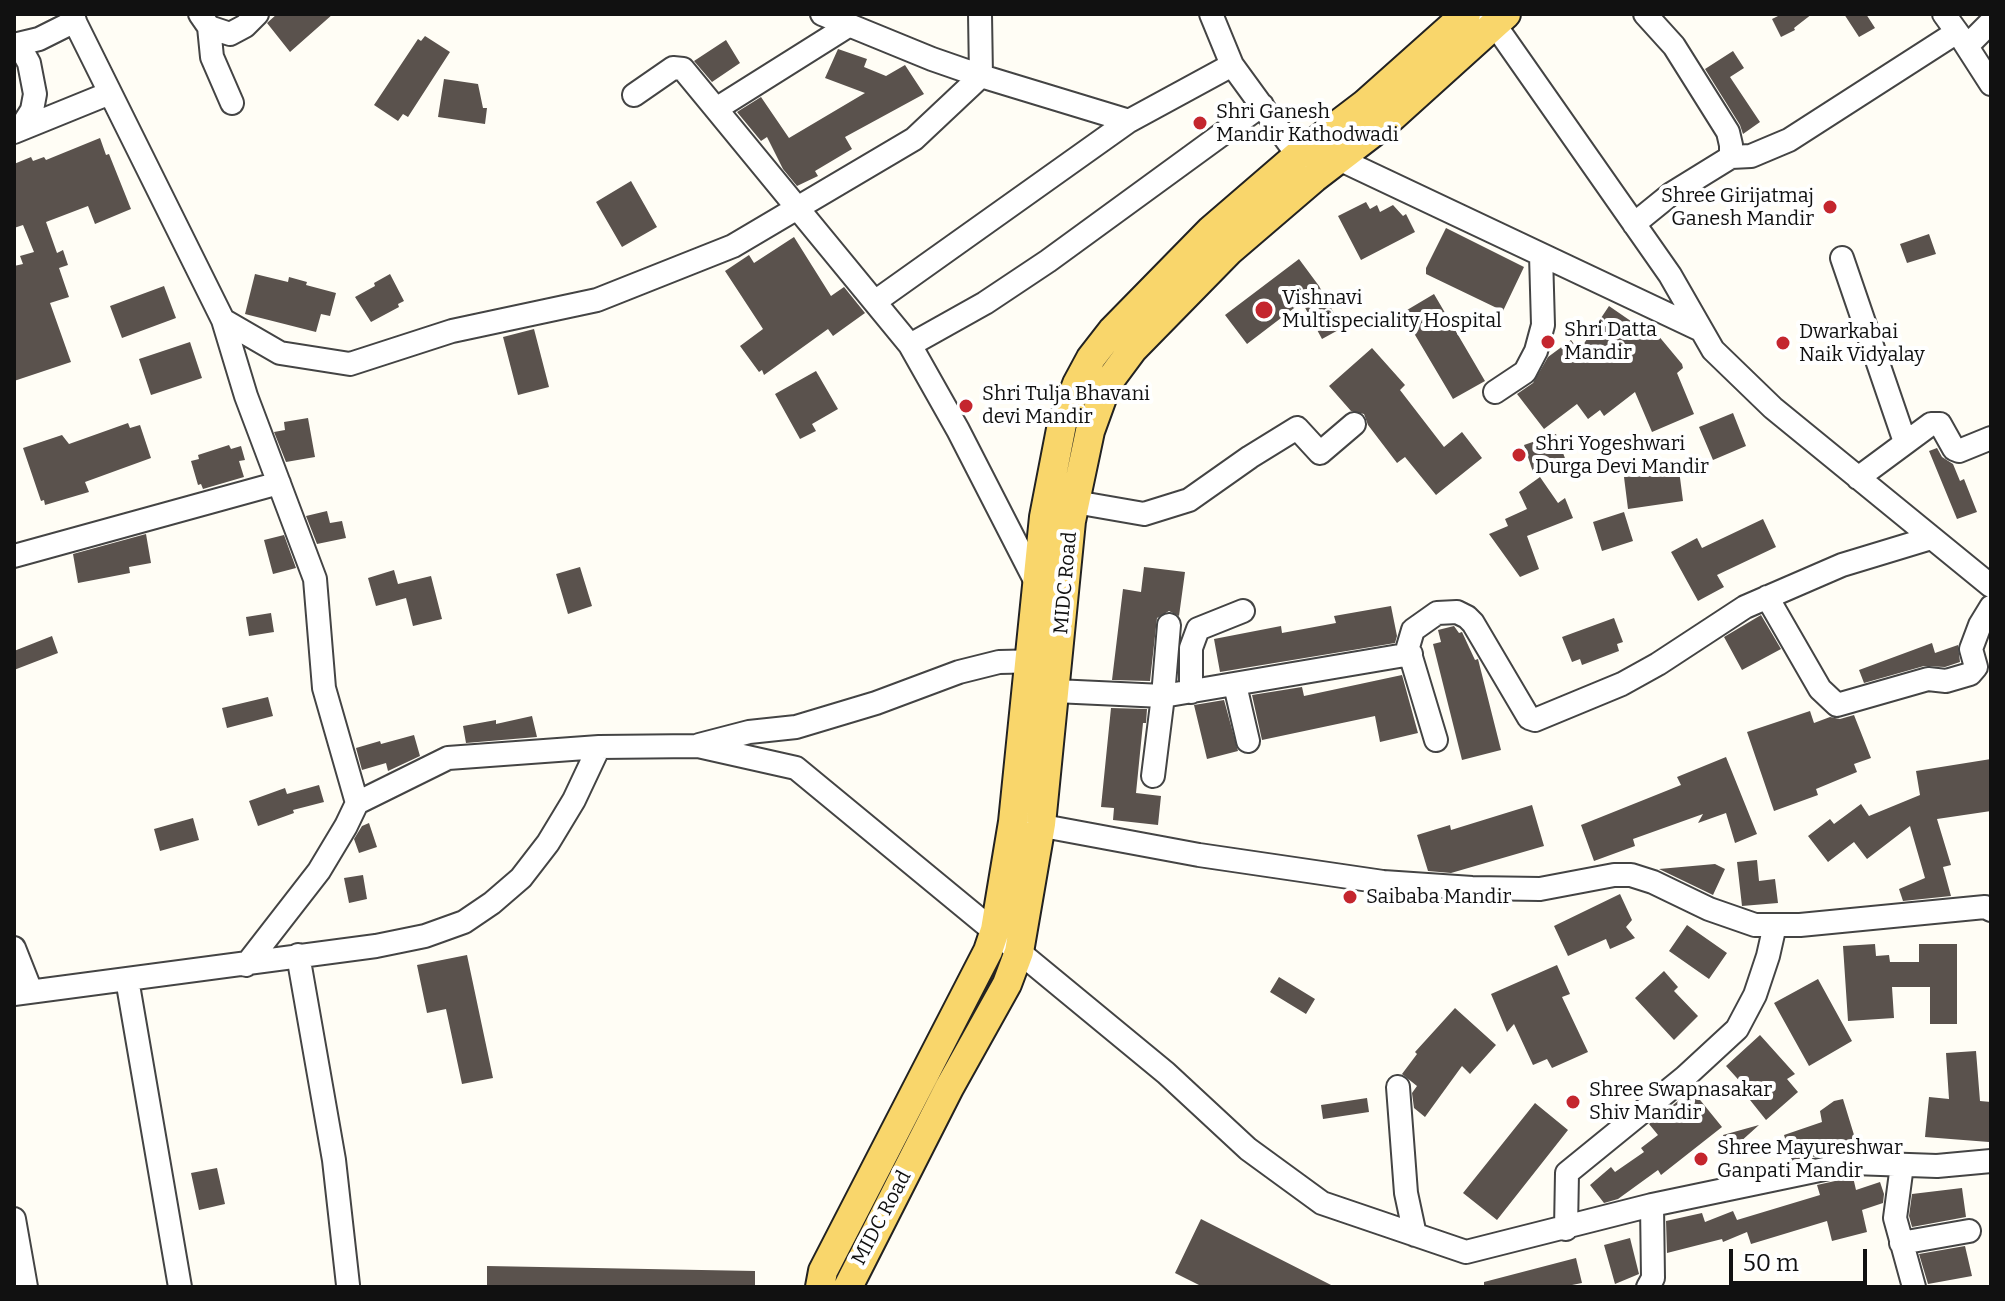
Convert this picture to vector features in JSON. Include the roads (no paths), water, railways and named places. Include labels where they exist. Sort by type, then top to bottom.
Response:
[{"type":"main road","name":"MIDC Road","points":[[820,1287],[823,1271],[930,1094],[1007,984],[1019,952],[1027,823],[1044,661],[1090,431],[1107,384],[1133,349],[1365,104],[1466,14]]},
{"type":"main road","name":"MIDC Road","points":[[848,1287],[988,951],[1027,823],[1055,691],[1044,661],[1038,586],[1044,517],[1062,424],[1077,384],[1091,358],[1112,331],[1211,230],[1306,166],[1339,159],[1383,125],[1495,18]]},
{"type":"street","points":[[205,20],[230,34],[245,26],[257,14]]},
{"type":"street","points":[[223,320],[280,353],[350,364],[452,331],[597,300],[733,246],[914,139],[981,76],[980,14]]},
{"type":"street","points":[[1211,14],[1232,65],[1306,166]]},
{"type":"street","points":[[1645,14],[1674,46],[1728,132],[1731,157]]},
{"type":"street","points":[[17,130],[32,110],[35,94],[29,63],[16,45],[60,31],[73,18],[223,320],[246,396],[315,579],[324,688],[357,803]]},
{"type":"street","points":[[1495,18],[1670,275],[1713,350],[1773,408],[1991,586]]},
{"type":"street","points":[[716,109],[834,19],[981,76],[1129,121]]},
{"type":"street","points":[[205,20],[212,57],[232,103]]},
{"type":"street","points":[[1955,29],[1967,46],[1991,22]]},
{"type":"street","points":[[1634,224],[1671,194],[1731,157],[1751,156],[1789,140],[1955,29]]},
{"type":"street","points":[[1955,29],[1991,84]]},
{"type":"street","points":[[876,301],[1129,121],[1232,65]]},
{"type":"street","points":[[634,95],[673,68],[683,69],[876,301],[910,345],[958,430],[1038,586]]},
{"type":"street","points":[[17,130],[110,93]]},
{"type":"street","points":[[910,345],[985,303],[1048,261],[1262,105]]},
{"type":"street","points":[[1339,159],[1701,330]]},
{"type":"street","points":[[1495,392],[1525,372],[1536,351],[1543,325],[1541,255]]},
{"type":"street","points":[[1842,258],[1905,442]]},
{"type":"street","points":[[1858,478],[1936,423],[1940,424],[1954,449],[1959,451],[1991,438]]},
{"type":"street","points":[[1075,502],[1144,514],[1189,500],[1297,428],[1320,453],[1354,424]]},
{"type":"street","points":[[14,556],[279,483]]},
{"type":"street","points":[[1436,740],[1409,638],[1413,630],[1428,618],[1447,611],[1467,617],[1529,718],[1535,720],[1622,684],[1734,613],[1767,597],[1863,558],[1931,538]]},
{"type":"street","points":[[1767,597],[1820,689],[1837,705],[1928,679],[1946,681],[1970,674],[1976,667],[1971,649],[1991,607]]},
{"type":"street","points":[[1191,692],[1191,648],[1198,629],[1243,611]]},
{"type":"street","points":[[1153,776],[1169,625]]},
{"type":"street","points":[[1055,691],[1163,696],[1411,654]]},
{"type":"street","points":[[698,746],[749,732],[796,727],[876,703],[959,672],[999,662],[1044,661]]},
{"type":"street","points":[[1235,685],[1248,741]]},
{"type":"street","points":[[246,965],[319,871],[357,803],[448,758],[599,747],[698,746],[796,768],[1166,1073],[1248,1149],[1322,1203],[1466,1252],[1652,1205],[1853,1163],[1937,1166],[1991,1161]]},
{"type":"street","points":[[14,948],[23,992],[246,965],[425,936],[464,922],[521,878],[548,843],[574,800],[599,747]]},
{"type":"street","points":[[1027,823],[1199,855],[1383,882],[1540,889],[1614,875],[1631,875],[1755,925],[1903,917],[1989,907]]},
{"type":"street","points":[[1566,1229],[1567,1173],[1685,1077],[1737,1029],[1755,995],[1775,925]]},
{"type":"street","points":[[298,955],[334,1160],[341,1286]]},
{"type":"street","points":[[127,979],[180,1287]]},
{"type":"street","points":[[1398,1087],[1406,1193],[1415,1235]]},
{"type":"street","points":[[1902,1165],[1895,1218],[1914,1287]]},
{"type":"street","points":[[1648,1287],[1653,1278],[1652,1205]]},
{"type":"street","points":[[14,1219],[26,1287]]},
{"type":"street","points":[[1901,1243],[1969,1231]]},
{"type":"place","name":"Shri Ganesh Mandir Kathodwadi","points":[[1200,123]]},
{"type":"place","name":"Shree Girijatmaj Ganesh Mandir","points":[[1830,207]]},
{"type":"place","name":"Vishnavi Multispeciality Hospital","points":[[1264,310]]},
{"type":"place","name":"Shri Datta Mandir","points":[[1548,342]]},
{"type":"place","name":"Dwarkabai Naik Vidyalay","points":[[1783,343]]},
{"type":"place","name":"Shri Tulja Bhavani devi Mandir","points":[[966,406]]},
{"type":"place","name":"Shri Yogeshwari Durga Devi Mandir","points":[[1519,455]]},
{"type":"place","name":"Saibaba Mandir","points":[[1350,897]]},
{"type":"place","name":"Shree Swapnasakar Shiv Mandir","points":[[1573,1102]]},
{"type":"place","name":"Shree Mayureshwar Ganpati Mandir","points":[[1701,1159]]}]
